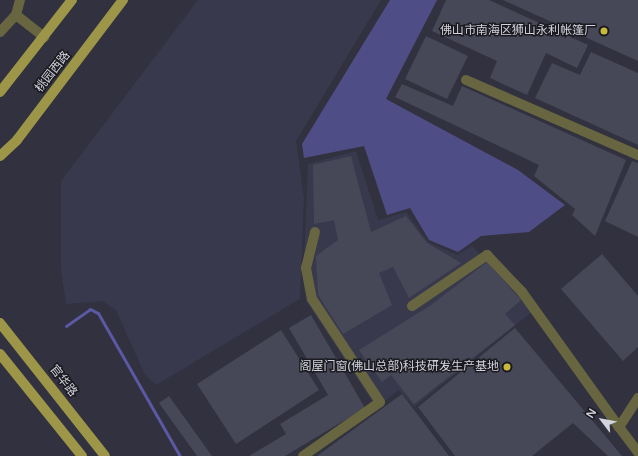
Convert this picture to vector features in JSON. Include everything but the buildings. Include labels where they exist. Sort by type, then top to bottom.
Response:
[{"type":"main road","points":[[0,92],[72,0]]},
{"type":"main road","name":"桃园西路","points":[[0,156],[17,140],[123,0]]},
{"type":"main road","points":[[0,166],[17,140]]},
{"type":"main road","name":"官华路","points":[[0,323],[105,456]]},
{"type":"main road","points":[[0,354],[82,456]]},
{"type":"street","points":[[0,32],[16,15],[20,0]]},
{"type":"street","points":[[16,15],[44,36]]},
{"type":"street","points":[[466,80],[638,155]]},
{"type":"street","points":[[303,456],[380,402],[312,299],[306,268],[315,232]]},
{"type":"street","points":[[412,306],[487,255],[531,303],[638,452]]},
{"type":"street","points":[[619,427],[638,398]]},
{"type":"shaded area","points":[[198,0],[381,0],[296,141],[304,198],[300,299],[156,385],[144,373],[116,310],[102,301],[66,304],[61,268],[61,181]]},
{"type":"shaded area","points":[[390,0],[437,0],[386,99],[518,170],[565,205],[529,232],[481,236],[458,252],[429,240],[410,208],[387,215],[364,146],[304,158],[302,144]]},
{"type":"shaded area","points":[[356,151],[378,220],[406,212],[428,242],[457,255],[472,246],[534,310],[414,407],[399,390],[376,407],[306,301],[303,280],[308,164]]},
{"type":"waterway","points":[[66,326],[90,309],[98,313],[180,456]]},
{"type":"place","name":"佛山市南海区狮山永利帐篷厂","points":[[604,31]]},
{"type":"place","name":"阁屋门窗(佛山总部)科技研发生产基地","points":[[507,367]]}]
